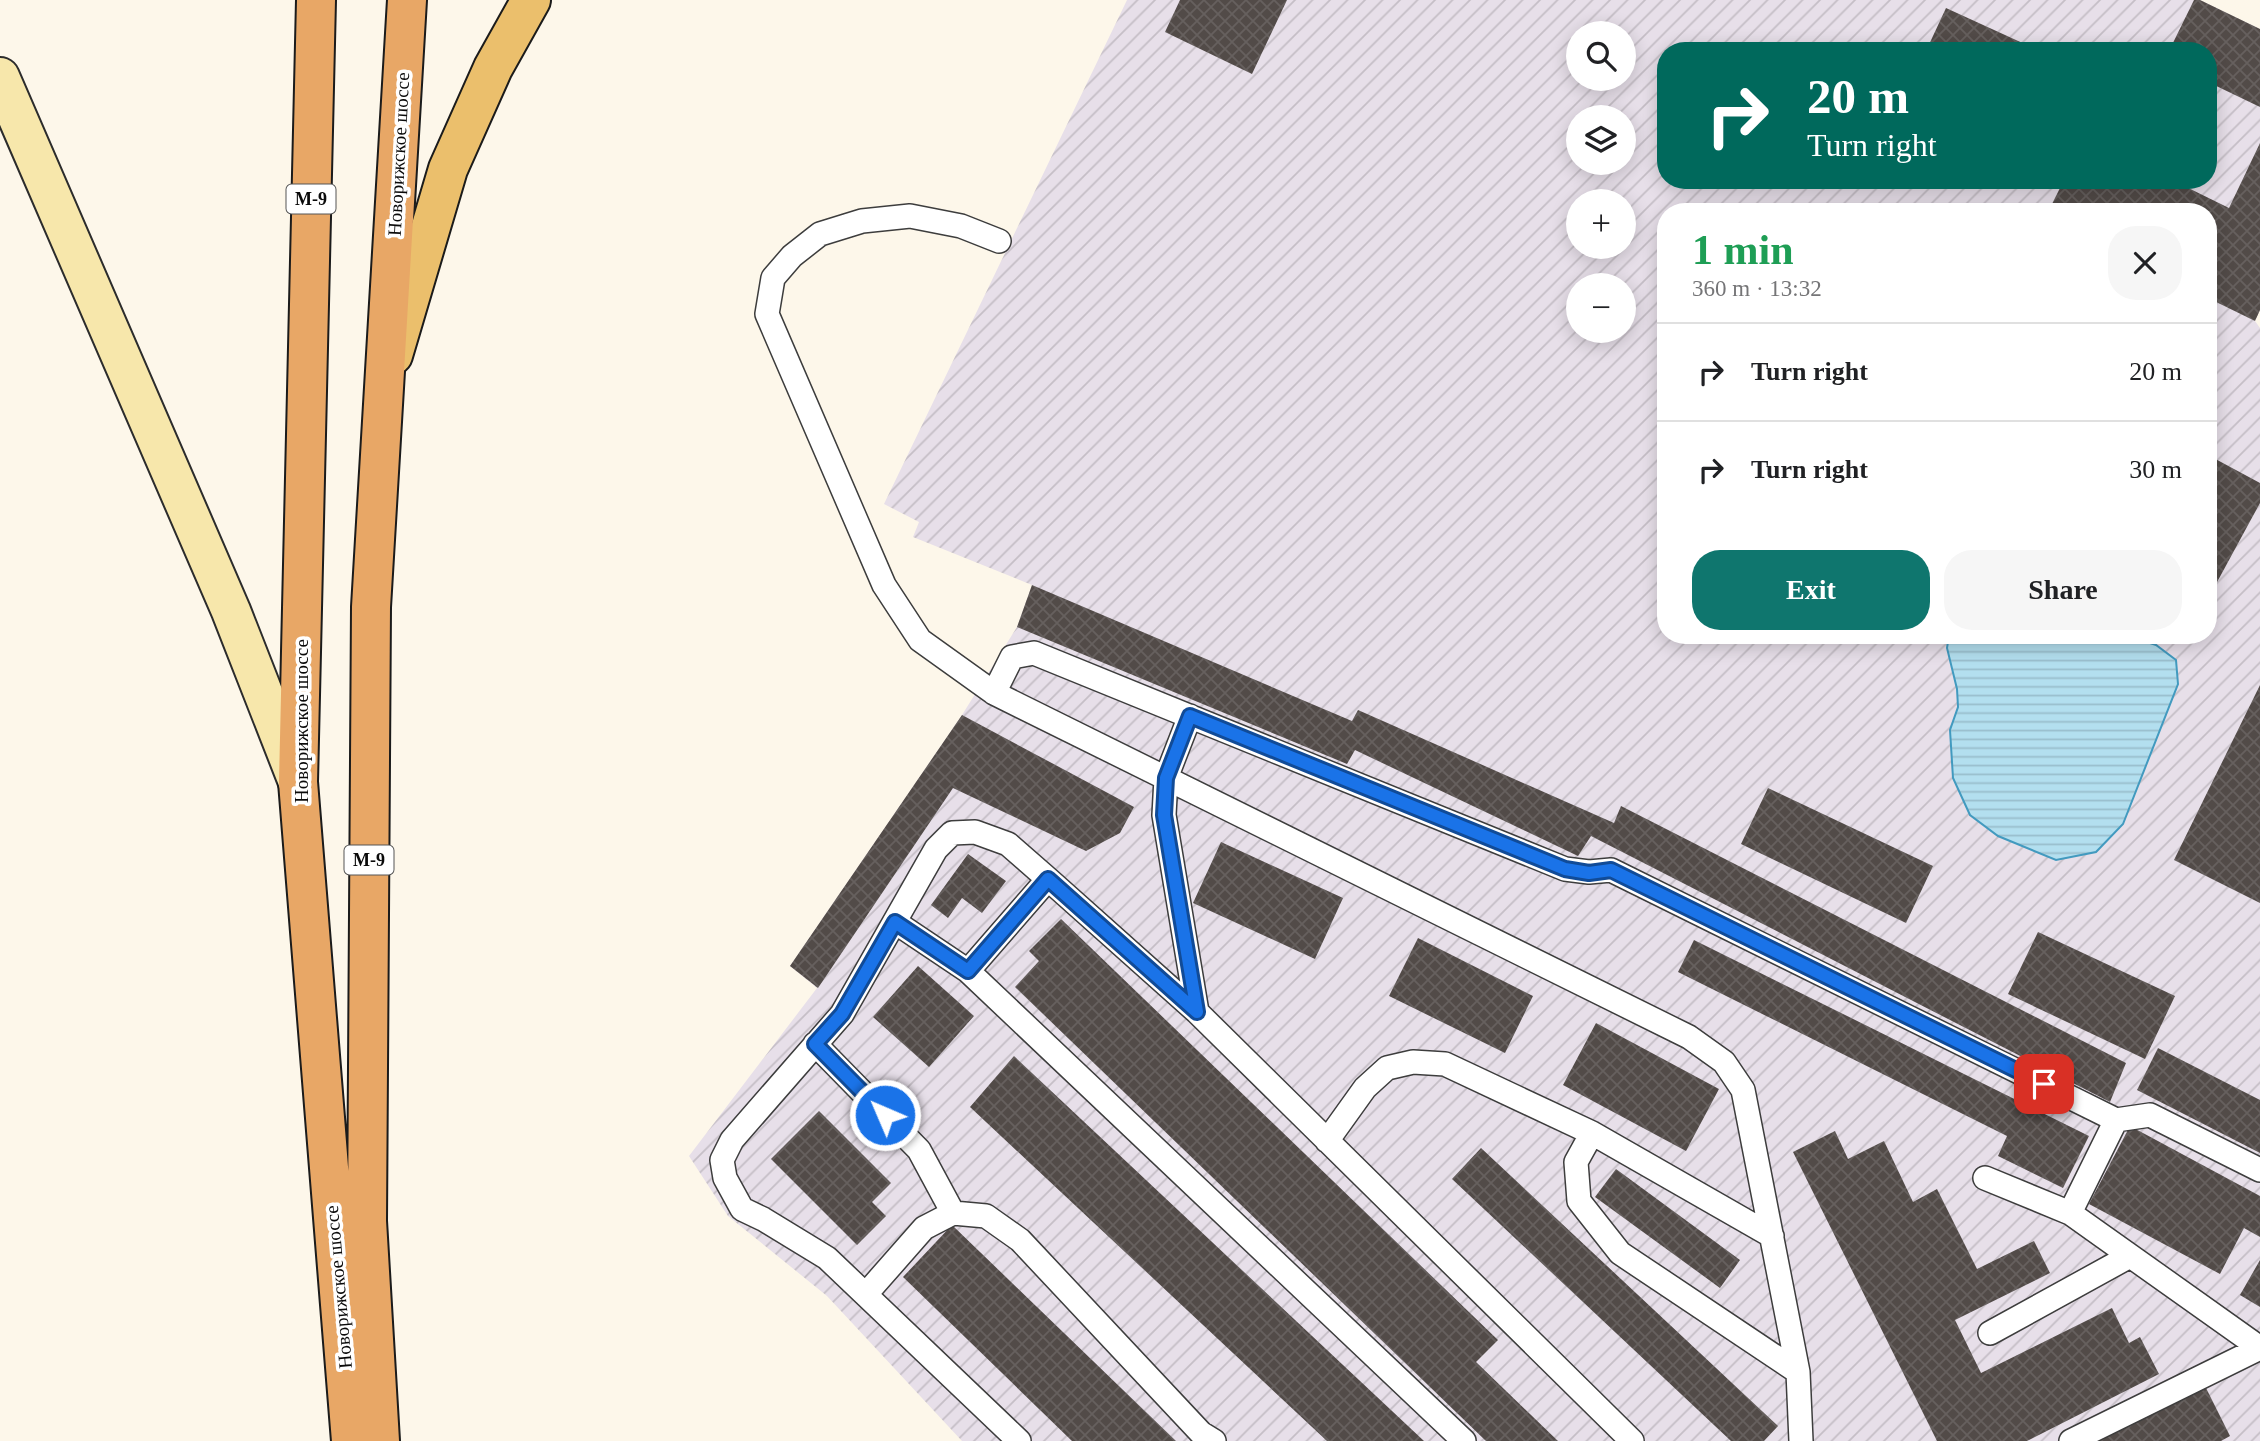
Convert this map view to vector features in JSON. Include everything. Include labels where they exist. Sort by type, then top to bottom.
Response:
[{"type":"highway","name":"Новорижское шоссе","points":[[316,0],[298,782],[351,1441]]},
{"type":"highway","name":"Новорижское шоссе","points":[[380,1441],[367,1208],[371,607],[407,0]]},
{"type":"main road","points":[[385,384],[448,169],[493,68],[531,0]]},
{"type":"main road","points":[[0,77],[231,611],[298,782]]},
{"type":"lane","points":[[999,241],[961,226],[910,216],[862,221],[820,234],[792,256],[773,278],[767,314],[884,584],[920,640],[994,693],[1689,1037],[1724,1062],[1743,1090],[1798,1373],[1801,1441]]},
{"type":"lane","points":[[994,693],[1012,657],[1034,653],[1565,869],[1589,873],[1611,870],[2116,1120],[2150,1115],[2260,1170]]},
{"type":"lane","points":[[1190,716],[1166,778],[1164,815],[1197,1012]]},
{"type":"lane","points":[[1019,1441],[827,1258],[742,1209],[724,1178],[722,1160],[732,1140],[842,1014],[936,849],[952,833],[975,832],[1008,844],[1197,1012],[1632,1441]]},
{"type":"lane","points":[[968,971],[1048,879]]},
{"type":"lane","points":[[895,922],[968,971],[1464,1441]]},
{"type":"lane","points":[[815,1044],[919,1150],[953,1213]]},
{"type":"lane","points":[[1327,1141],[1365,1088],[1387,1068],[1413,1062],[1445,1064],[1592,1133],[1772,1236]]},
{"type":"lane","points":[[2070,1213],[2116,1120]]},
{"type":"lane","points":[[1592,1133],[1576,1162],[1579,1201],[1620,1253],[1798,1373]]},
{"type":"lane","points":[[1985,1178],[2070,1213],[2260,1348],[2071,1441]]},
{"type":"lane","points":[[866,1294],[924,1228],[953,1213],[986,1216],[1020,1240],[1201,1433],[1214,1441]]},
{"type":"lane","points":[[1990,1333],[2130,1256]]},
{"type":"shaded area","points":[[1127,0],[2200,0],[2260,29],[2260,310],[2255,321],[2260,328],[2260,1441],[962,1441],[827,1296],[728,1216],[689,1156],[817,988],[790,966],[962,715],[1017,627],[1032,585],[913,537],[919,522],[884,504]]},
{"type":"water","points":[[1948,644],[2153,644],[2176,660],[2178,684],[2123,824],[2096,852],[2056,860],[1998,836],[1970,815],[1953,778],[1950,730],[1958,707],[1957,689]]},
{"type":"building","points":[[1180,0],[1287,0],[1252,74],[1165,32]]},
{"type":"building","points":[[2194,0],[2200,0],[2260,29],[2260,107],[2217,86],[2217,42],[2173,42]]},
{"type":"building","points":[[1946,8],[2020,42],[1930,42]]},
{"type":"building","points":[[2260,143],[2260,310],[2255,321],[2217,302],[2217,203],[2052,203],[2060,189],[2190,189],[2229,208]]},
{"type":"building","points":[[2217,460],[2260,483],[2260,503],[2217,582]]},
{"type":"building","points":[[1032,585],[1352,721],[1358,710],[1614,823],[1621,806],[2126,1063],[2110,1102],[1591,836],[1578,856],[1355,750],[1347,764],[1017,627]]},
{"type":"building","points":[[2260,685],[2260,903],[2174,860]]},
{"type":"building","points":[[962,715],[1134,807],[1120,833],[1086,851],[953,788],[818,988],[790,966]]},
{"type":"building","points":[[1768,788],[1933,866],[1906,923],[1741,844]]},
{"type":"building","points":[[1221,842],[1343,898],[1315,959],[1193,903]]},
{"type":"building","points":[[968,854],[1006,881],[982,913],[962,898],[948,918],[931,905]]},
{"type":"building","points":[[1061,919],[1498,1340],[1476,1362],[1558,1441],[1486,1441],[1015,987],[1039,961],[1029,951]]},
{"type":"building","points":[[2038,932],[2175,996],[2145,1059],[2008,994]]},
{"type":"building","points":[[1418,938],[1533,996],[1505,1053],[1389,996]]},
{"type":"building","points":[[1694,940],[2089,1136],[2063,1188],[1998,1156],[2007,1136],[1678,972]]},
{"type":"building","points":[[918,966],[974,1016],[929,1067],[873,1017]]},
{"type":"building","points":[[1596,1023],[1719,1089],[1686,1151],[1563,1085]]},
{"type":"building","points":[[2158,1048],[2260,1100],[2260,1153],[2137,1090]]},
{"type":"building","points":[[1014,1056],[1424,1441],[1327,1441],[970,1107]]},
{"type":"building","points":[[819,1111],[891,1183],[872,1202],[886,1216],[857,1245],[771,1159]]},
{"type":"building","points":[[2130,1126],[2260,1196],[2260,1237],[2244,1228],[2220,1274],[2089,1204]]},
{"type":"building","points":[[1835,1131],[1848,1159],[1884,1141],[1913,1202],[1937,1189],[1977,1269],[2034,1241],[2050,1273],[1955,1320],[1981,1373],[2112,1308],[2129,1343],[2140,1337],[2159,1374],[2027,1441],[1937,1441],[1793,1152]]},
{"type":"building","points":[[1481,1148],[1778,1426],[1764,1441],[1731,1441],[1452,1179]]},
{"type":"building","points":[[1616,1169],[1740,1260],[1720,1288],[1595,1197]]},
{"type":"building","points":[[952,1225],[1176,1441],[1072,1441],[903,1277]]},
{"type":"building","points":[[2260,1260],[2260,1307],[2240,1295]]},
{"type":"building","points":[[2205,1386],[2230,1436],[2221,1441],[2095,1441]]},
{"type":"route","points":[[885,1115],[815,1044],[842,1014],[895,922],[968,971],[1048,879],[1197,1012],[1164,815],[1166,778],[1190,716],[1565,869],[1589,873],[1611,870],[2044,1084]]}]
